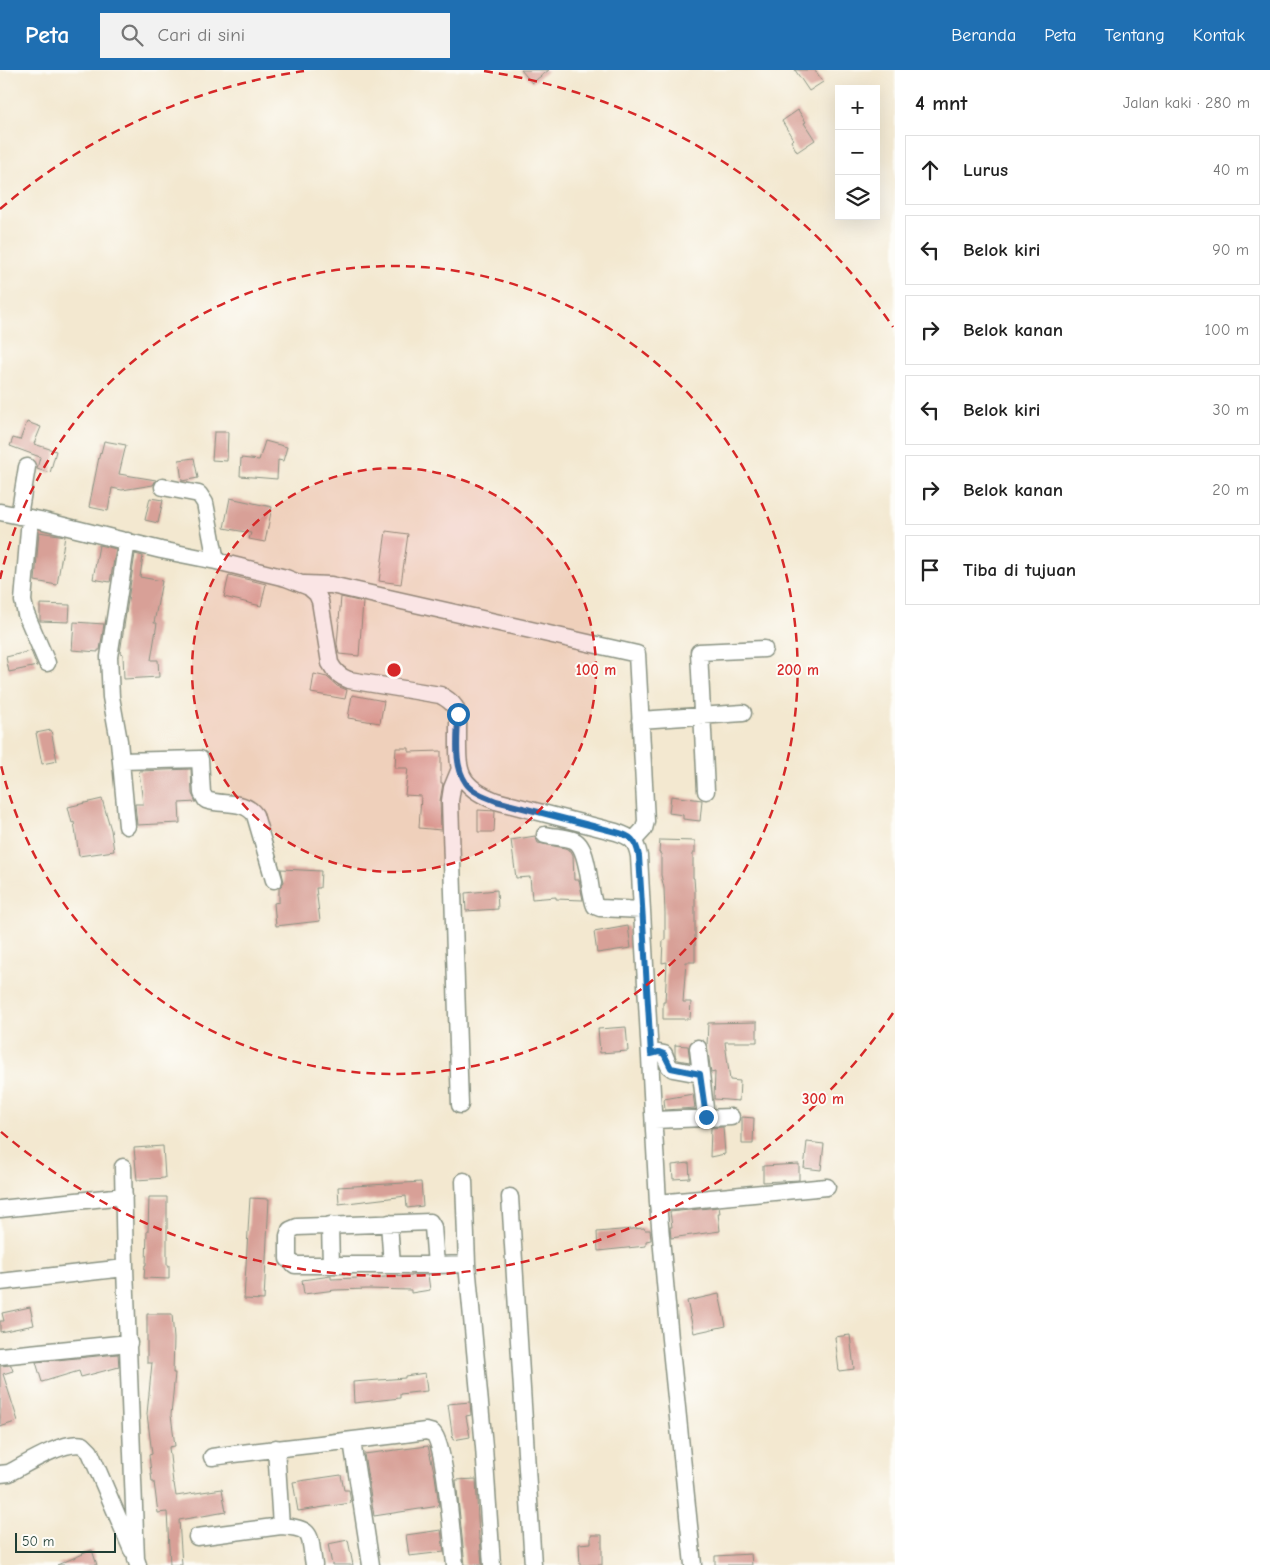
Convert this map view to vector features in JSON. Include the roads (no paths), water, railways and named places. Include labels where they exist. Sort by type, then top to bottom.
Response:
[{"type":"street","points":[[27,467],[24,517],[23,601],[26,614],[47,663]]},
{"type":"street","points":[[163,487],[202,496],[205,502],[216,561]]},
{"type":"street","points":[[0,512],[216,561],[304,584],[330,585],[637,654],[646,821],[644,829],[633,841]]},
{"type":"street","points":[[127,541],[109,656],[111,697],[119,741],[128,826]]},
{"type":"street","points":[[304,584],[317,594],[320,601],[330,663],[333,670],[349,680],[440,695],[451,702],[458,714],[459,771],[452,788],[450,808],[460,1105]]},
{"type":"street","points":[[706,790],[699,652],[764,648]]},
{"type":"street","points":[[640,720],[742,713]]},
{"type":"street","points":[[121,761],[200,759],[202,793],[206,800],[242,805],[252,810],[255,814],[274,880]]},
{"type":"street","points":[[459,771],[467,785],[485,797],[509,805],[616,832],[627,836],[638,849],[658,1203],[693,1565]]},
{"type":"street","points":[[546,835],[574,840],[578,843],[584,858],[595,906],[600,908],[642,910]]},
{"type":"street","points":[[698,1048],[706,1117]]},
{"type":"street","points":[[651,1054],[659,1052],[664,1054],[671,1068],[700,1074]]},
{"type":"street","points":[[654,1120],[731,1117]]},
{"type":"street","points":[[123,1167],[125,1268],[137,1562]]},
{"type":"street","points":[[464,1181],[467,1264],[484,1447],[492,1565]]},
{"type":"street","points":[[658,1203],[827,1187]]},
{"type":"street","points":[[0,1209],[124,1196]]},
{"type":"street","points":[[510,1197],[533,1565]]},
{"type":"street","points":[[436,1266],[433,1227],[430,1222],[293,1228],[288,1236],[288,1259],[295,1265],[436,1266],[467,1264]]},
{"type":"street","points":[[388,1223],[392,1265]]},
{"type":"street","points":[[330,1225],[331,1265]]},
{"type":"street","points":[[0,1282],[125,1268]]},
{"type":"street","points":[[0,1356],[129,1343]]},
{"type":"street","points":[[212,1457],[426,1431],[434,1433],[440,1446],[443,1461],[455,1565]]},
{"type":"street","points":[[352,1441],[371,1565]]},
{"type":"street","points":[[0,1474],[9,1473],[61,1447],[72,1444],[83,1445],[90,1452],[137,1562]]},
{"type":"street","points":[[276,1448],[281,1526]]},
{"type":"street","points":[[196,1537],[281,1526],[297,1527],[306,1532],[310,1537],[314,1565]]}]
